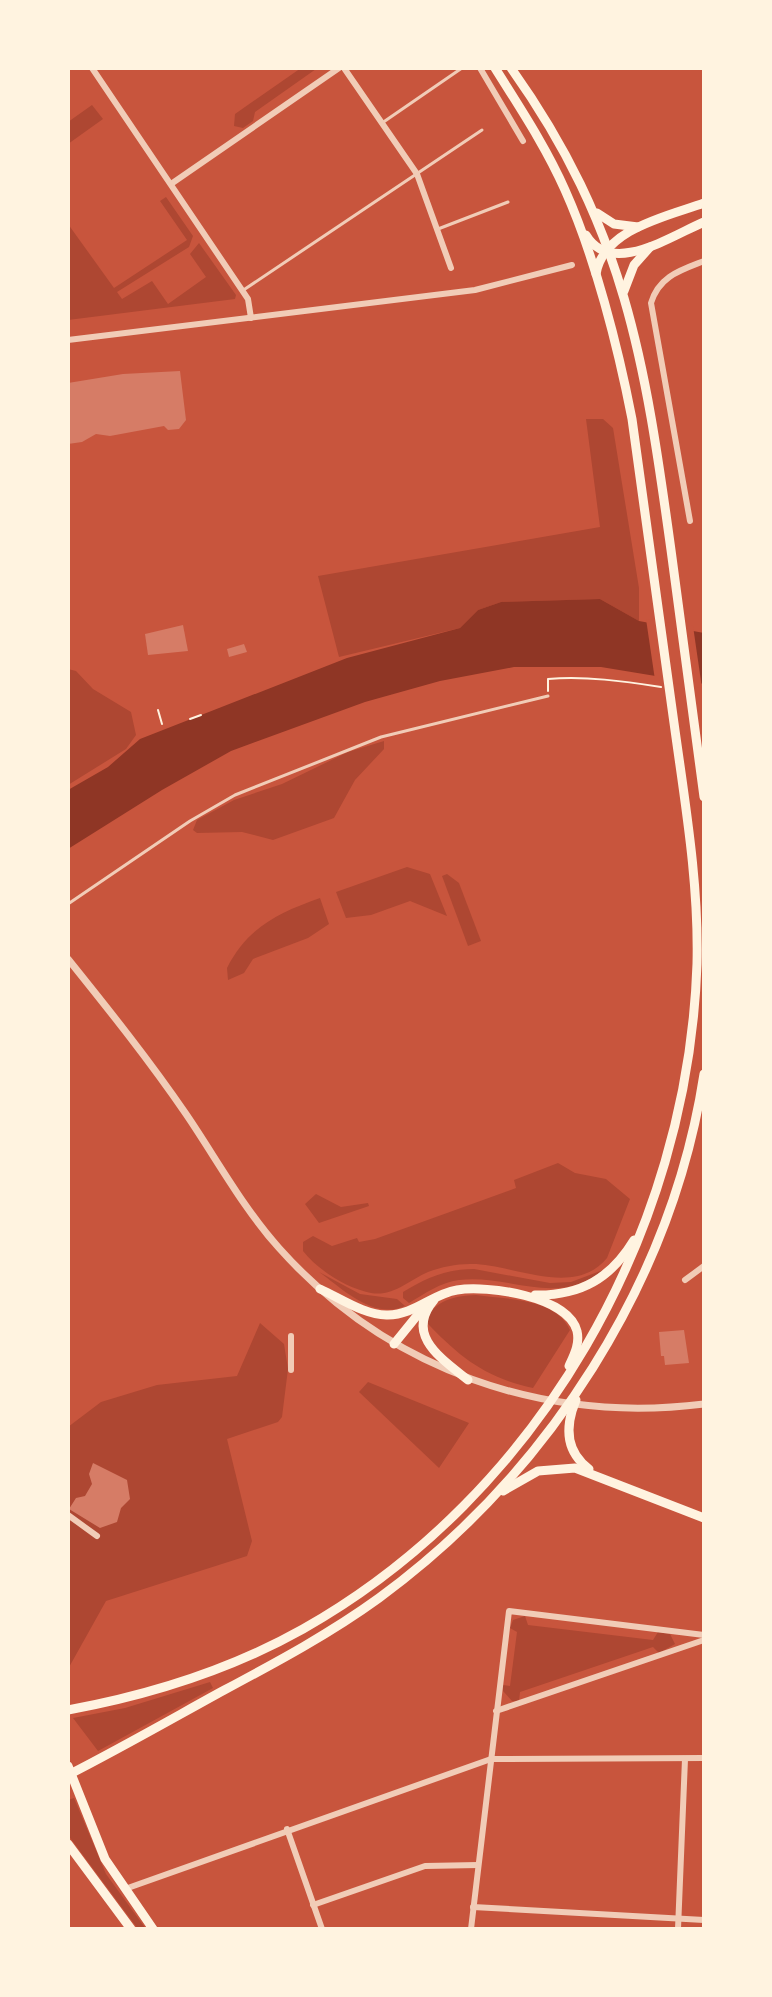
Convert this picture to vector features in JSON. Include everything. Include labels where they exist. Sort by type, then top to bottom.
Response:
[{"type":"main road","points":[[495,68],[554,167],[592,244],[624,254],[704,222]]},
{"type":"main road","points":[[511,68],[552,128],[594,208],[624,291],[653,417],[704,797]]},
{"type":"main road","points":[[597,285],[597,267],[608,251],[637,229],[704,203]]},
{"type":"main road","points":[[594,208],[608,222],[637,229]]},
{"type":"main road","points":[[68,1710],[188,1680],[278,1642],[328,1614],[399,1563],[467,1501],[515,1448],[560,1388],[619,1287],[649,1216],[684,1089],[695,999],[694,882],[632,419],[578,220]]},
{"type":"main road","points":[[624,291],[637,260],[656,242]]},
{"type":"main road","points":[[599,1474],[578,1459],[569,1440],[570,1417],[586,1379],[638,1284],[664,1225],[692,1134],[704,1074]]},
{"type":"main road","points":[[320,1289],[383,1315],[406,1312],[443,1293],[475,1289],[557,1295],[596,1282],[622,1260],[649,1216]]},
{"type":"main road","points":[[394,1344],[416,1314],[443,1293]]},
{"type":"main road","points":[[443,1293],[423,1315],[422,1334],[433,1351],[468,1380]]},
{"type":"main road","points":[[511,1294],[557,1306],[576,1326],[578,1345],[560,1388]]},
{"type":"main road","points":[[153,1929],[105,1859],[69,1771],[342,1624],[416,1569],[490,1500],[544,1437],[586,1379]]},
{"type":"main road","points":[[490,1500],[546,1469],[575,1468],[599,1474],[704,1518]]},
{"type":"main road","points":[[68,1844],[131,1929]]},
{"type":"street","points":[[92,68],[248,299],[251,318]]},
{"type":"street","points":[[171,184],[342,68],[417,174],[451,268]]},
{"type":"street","points":[[480,68],[523,141]]},
{"type":"street","points":[[690,521],[651,303],[657,287],[670,275],[704,261]]},
{"type":"street","points":[[68,340],[475,290],[572,265]]},
{"type":"street","points":[[68,959],[142,1052],[265,1232],[320,1289],[394,1344],[468,1380],[547,1402],[630,1408],[704,1404]]},
{"type":"street","points":[[685,1280],[704,1266]]},
{"type":"street","points":[[291,1336],[291,1370]]},
{"type":"street","points":[[68,1515],[97,1536]]},
{"type":"street","points":[[471,1929],[509,1611],[704,1638]]},
{"type":"street","points":[[496,1711],[704,1638]]},
{"type":"street","points":[[125,1889],[491,1759],[704,1758]]},
{"type":"street","points":[[678,1929],[685,1759]]},
{"type":"street","points":[[287,1829],[322,1929]]},
{"type":"street","points":[[313,1905],[425,1866],[478,1865]]},
{"type":"street","points":[[473,1907],[704,1920]]},
{"type":"lane","points":[[382,123],[462,68]]},
{"type":"lane","points":[[242,291],[482,130]]},
{"type":"lane","points":[[438,229],[508,202]]},
{"type":"lane","points":[[68,904],[190,821],[235,795],[381,737],[548,696]]},
{"type":"path","points":[[548,696],[548,679],[563,678],[614,679],[674,690]]},
{"type":"path","points":[[158,710],[162,724]]},
{"type":"path","points":[[190,719],[201,715]]},
{"type":"shaded area","points":[[301,68],[324,68],[316,69],[255,112],[253,121],[243,128],[234,126],[235,114]]},
{"type":"shaded area","points":[[92,105],[103,119],[68,144],[68,122]]},
{"type":"shaded area","points":[[166,197],[193,236],[189,247],[117,292],[122,299],[152,281],[168,304],[206,277],[190,254],[199,243],[236,295],[235,299],[68,320],[68,224],[114,288],[187,240],[160,201]]},
{"type":"shaded area","points":[[586,419],[603,419],[613,428],[639,588],[639,621],[600,599],[501,602],[478,610],[460,628],[339,657],[318,576],[600,527]]},
{"type":"shaded area","points":[[600,599],[639,621],[704,633],[704,684],[601,667],[514,667],[440,681],[365,702],[231,751],[68,849],[68,790],[108,767],[140,739],[347,658],[460,628],[478,610],[501,602]]},
{"type":"shaded area","points":[[68,669],[76,671],[93,689],[131,712],[136,735],[126,749],[68,785]]},
{"type":"shaded area","points":[[384,741],[384,749],[355,780],[334,818],[273,840],[242,832],[197,833],[193,830],[197,820],[234,800],[282,784],[348,752]]},
{"type":"shaded area","points":[[407,867],[430,874],[447,916],[410,901],[371,915],[346,918],[336,892]]},
{"type":"shaded area","points":[[447,874],[459,883],[481,941],[468,946],[442,876]]},
{"type":"shaded area","points":[[320,898],[329,924],[308,938],[253,959],[244,973],[228,980],[227,968],[244,942],[255,932],[278,916]]},
{"type":"shaded area","points":[[558,1163],[575,1173],[606,1179],[630,1199],[607,1258],[593,1270],[577,1276],[560,1278],[487,1265],[459,1265],[428,1272],[394,1290],[379,1294],[352,1287],[333,1277],[303,1251],[303,1242],[313,1236],[332,1246],[357,1238],[359,1242],[375,1239],[516,1188],[514,1180]]},
{"type":"shaded area","points":[[316,1194],[341,1207],[368,1203],[369,1206],[319,1223],[305,1204]]},
{"type":"shaded area","points":[[474,1269],[550,1283],[571,1282],[603,1270],[586,1281],[568,1287],[459,1280],[439,1286],[409,1303],[403,1298],[403,1292],[428,1279]]},
{"type":"shaded area","points":[[319,1272],[360,1294],[397,1299],[405,1306],[382,1309],[371,1306]]},
{"type":"shaded area","points":[[476,1295],[542,1306],[563,1319],[570,1330],[533,1388],[500,1378],[473,1364],[425,1321],[434,1308],[446,1300]]},
{"type":"shaded area","points":[[260,1323],[284,1344],[288,1369],[282,1417],[278,1422],[227,1439],[252,1541],[247,1556],[106,1601],[68,1669],[68,1427],[101,1402],[157,1385],[237,1376]]},
{"type":"shaded area","points":[[368,1382],[469,1423],[439,1468],[359,1392]]},
{"type":"shaded area","points":[[525,1616],[528,1625],[653,1640],[658,1632],[670,1634],[675,1644],[659,1653],[653,1647],[520,1692],[519,1701],[512,1701],[503,1691],[503,1685],[510,1686],[517,1632],[510,1628],[513,1620]]},
{"type":"shaded area","points":[[210,1682],[213,1688],[98,1751],[73,1718],[125,1708]]},
{"type":"shaded area","points":[[74,1798],[106,1874],[146,1929],[138,1929],[68,1835],[68,1800]]},
{"type":"pier","points":[[646,619],[693,626],[702,688],[655,680]]},
{"type":"building","points":[[180,371],[186,420],[179,429],[168,430],[164,426],[110,436],[96,434],[82,442],[68,444],[68,383],[123,374]]},
{"type":"building","points":[[183,625],[188,651],[148,655],[145,634]]},
{"type":"building","points":[[244,644],[247,652],[229,657],[227,649]]},
{"type":"building","points":[[684,1330],[689,1363],[665,1365],[659,1332]]},
{"type":"building","points":[[93,1463],[127,1480],[130,1499],[121,1508],[117,1522],[100,1528],[69,1509],[76,1498],[85,1496],[92,1484],[89,1474]]}]
